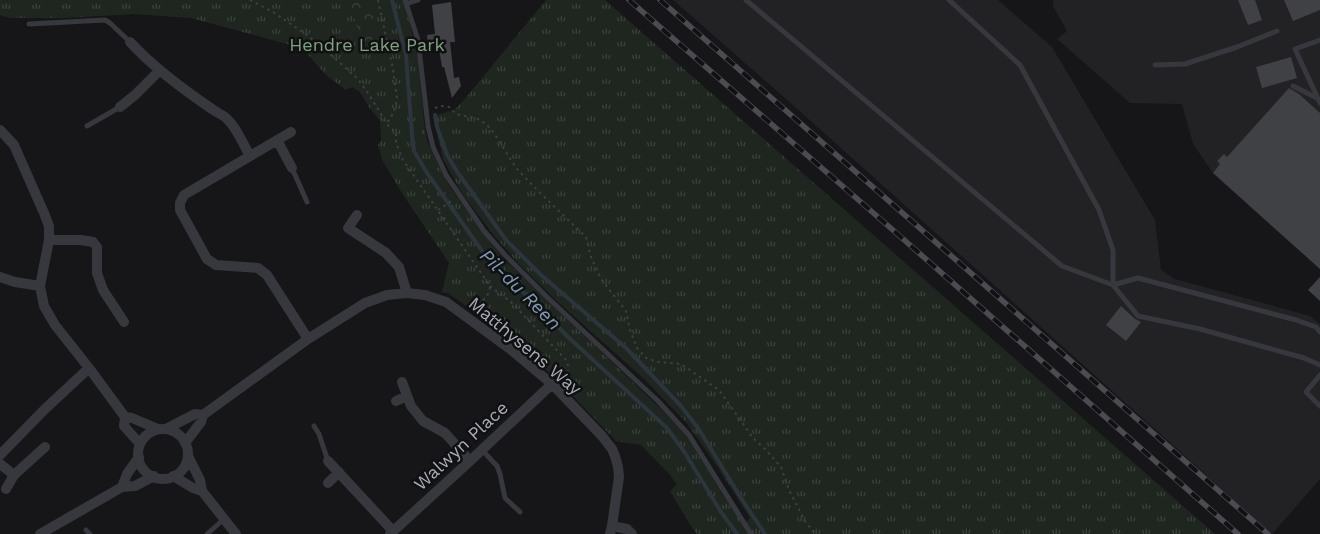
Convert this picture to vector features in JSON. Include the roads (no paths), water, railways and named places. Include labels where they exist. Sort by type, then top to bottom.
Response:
[{"type":"street","points":[[130,42],[160,70],[225,117],[250,156]]},
{"type":"street","points":[[120,107],[160,70]]},
{"type":"street","points":[[0,130],[14,145],[49,226],[49,240],[40,286],[44,306],[55,325],[124,417],[124,426],[140,444],[139,457],[144,469],[154,476],[165,478],[174,476],[186,464],[188,456]]},
{"type":"street","points":[[292,132],[184,195],[180,203],[180,210],[206,259],[216,265],[258,268],[267,275],[308,339]]},
{"type":"street","points":[[277,140],[292,168]]},
{"type":"street","points":[[357,215],[348,228],[386,253],[393,260],[399,267],[407,292]]},
{"type":"street","points":[[49,240],[81,240],[92,242],[97,247],[97,273],[103,290],[124,322]]},
{"type":"street","points":[[0,277],[15,282],[40,286]]},
{"type":"street","name":"Matthysens Way","points":[[185,443],[201,422],[203,415],[308,339],[365,303],[387,295],[407,292],[425,295],[446,302],[510,349],[554,386],[602,436],[612,450],[618,466],[619,477],[611,530]]},
{"type":"street","points":[[0,455],[89,368]]},
{"type":"street","points":[[402,382],[412,406],[423,421],[445,433],[470,461]]},
{"type":"street","name":"Walwyn Place","points":[[328,461],[391,533],[554,386]]},
{"type":"street","points":[[396,401],[407,396]]},
{"type":"street","name":"Matthysens Way","points":[[140,444],[150,433],[195,414],[203,415]]},
{"type":"street","points":[[124,417],[175,432],[184,440],[188,456],[200,480],[202,490],[236,534]]},
{"type":"street","points":[[6,489],[14,475],[45,447]]},
{"type":"street","points":[[122,487],[127,474],[139,457]]},
{"type":"street","points":[[0,464],[14,475]]},
{"type":"street","points":[[328,483],[339,472]]},
{"type":"street","points":[[40,534],[122,487],[135,486],[154,476]]},
{"type":"street","points":[[174,476],[193,488],[202,490]]},
{"type":"street","points":[[611,530],[628,530],[632,534]]},
{"type":"lane","points":[[418,0],[406,2],[418,40],[428,126],[433,147],[442,167],[459,195],[484,231],[505,255],[675,418],[688,435],[751,534]]},
{"type":"lane","points":[[746,0],[1062,266],[1113,285],[1138,316],[1200,329],[1304,358],[1320,365]]},
{"type":"lane","points":[[949,0],[1020,66],[1099,210],[1113,250],[1113,285]]},
{"type":"lane","points":[[29,24],[105,20],[130,42]]},
{"type":"lane","points":[[1155,65],[1184,64],[1238,47],[1277,31]]},
{"type":"lane","points":[[1319,101],[1295,49],[1320,40]]},
{"type":"lane","points":[[1293,86],[1319,101]]},
{"type":"lane","points":[[87,126],[120,107]]},
{"type":"lane","points":[[292,168],[307,202]]},
{"type":"lane","points":[[1113,285],[1138,278],[1296,320],[1316,327],[1320,332]]},
{"type":"lane","points":[[1320,375],[1306,392],[1320,406]]},
{"type":"lane","points":[[314,426],[320,434],[328,461]]},
{"type":"lane","points":[[482,450],[497,466],[505,498],[520,512]]},
{"type":"lane","points":[[207,534],[224,519]]},
{"type":"waterway","name":"Pil-du Reen","points":[[392,0],[406,55],[414,151],[427,173],[487,258],[568,337],[667,428],[737,534]]},
{"type":"waterway","points":[[435,115],[437,127],[447,155],[506,240],[541,275],[626,348],[681,406],[698,428],[765,534]]},
{"type":"railway","points":[[629,0],[1238,534]]},
{"type":"railway","points":[[660,0],[1268,534]]},
{"type":"park label","name":"Hendre Lake Park","points":[[367,45]]}]
